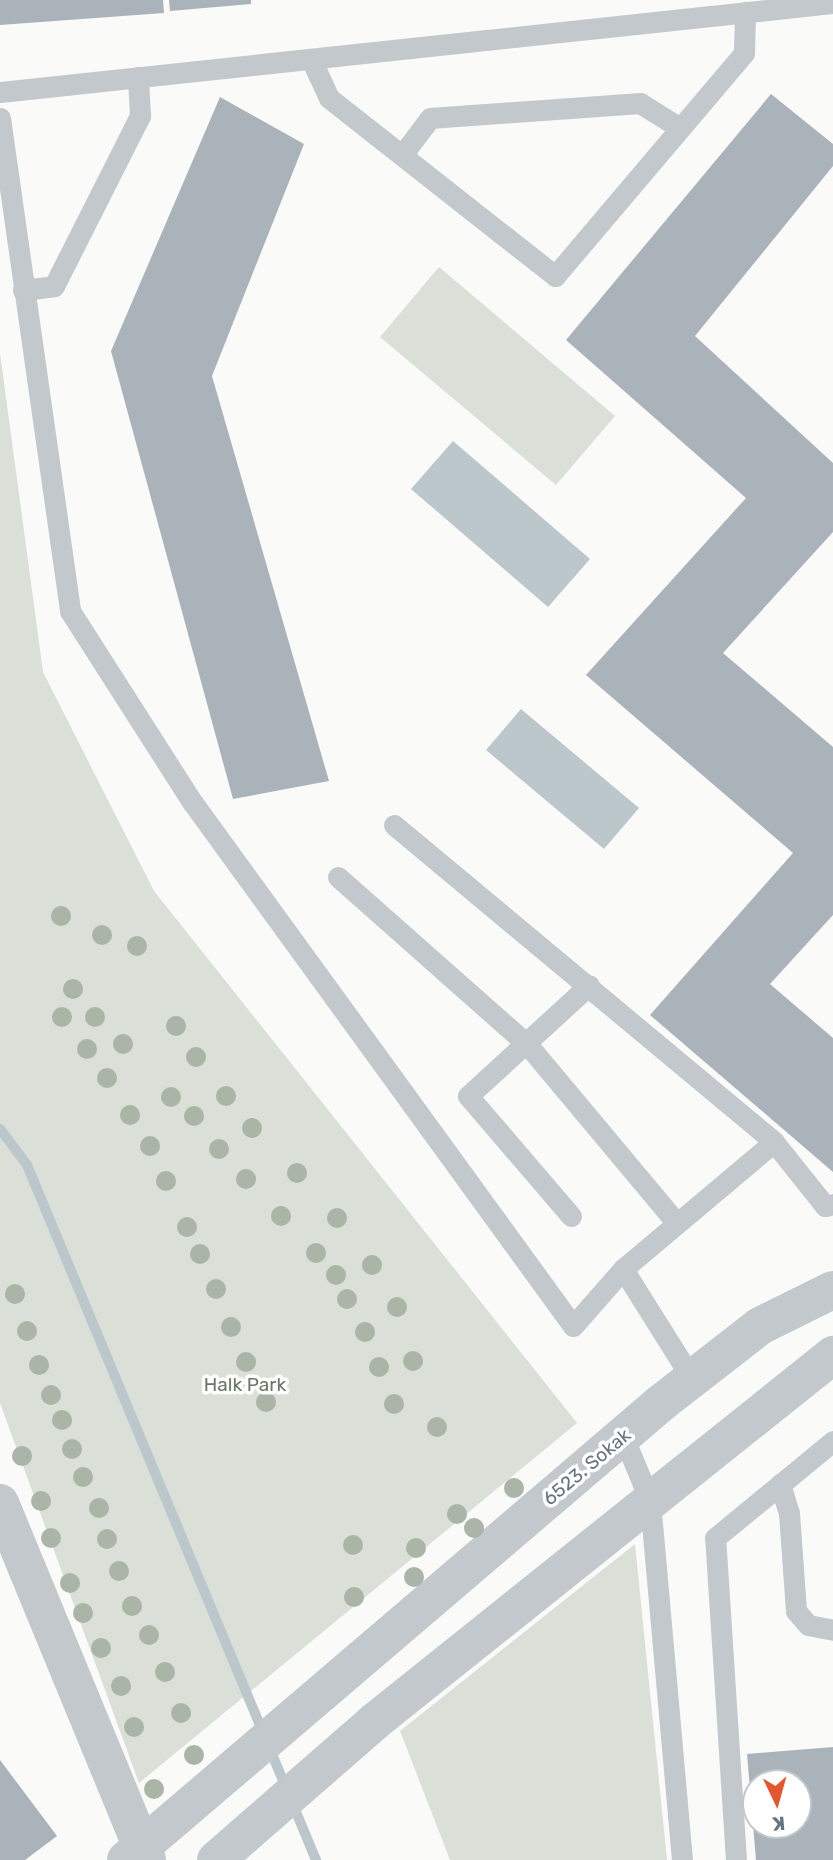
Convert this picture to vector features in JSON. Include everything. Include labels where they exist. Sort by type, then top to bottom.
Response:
[{"type":"street","name":"6523. Sokak","points":[[137,1856],[354,1664],[692,1379],[760,1326],[833,1290]]},
{"type":"street","points":[[216,1860],[258,1819],[374,1722],[833,1355]]},
{"type":"street","points":[[0,1503],[137,1856]]},
{"type":"lane","points":[[0,92],[833,3]]},
{"type":"lane","points":[[311,59],[329,98],[555,276],[744,53],[745,12]]},
{"type":"lane","points":[[23,290],[54,286],[140,116],[138,77]]},
{"type":"lane","points":[[402,155],[430,118],[640,103],[680,128]]},
{"type":"lane","points":[[0,118],[70,611],[193,803],[573,1326],[623,1269],[774,1142]]},
{"type":"lane","points":[[394,825],[774,1142],[825,1206],[833,1204]]},
{"type":"lane","points":[[338,877],[527,1044],[676,1222]]},
{"type":"lane","points":[[571,1216],[468,1096],[589,985]]},
{"type":"lane","points":[[623,1269],[692,1379]]},
{"type":"lane","points":[[623,1436],[650,1501],[682,1860]]},
{"type":"lane","points":[[736,1860],[715,1538],[833,1441]]},
{"type":"lane","points":[[780,1484],[789,1513],[796,1611],[808,1625],[833,1630]]},
{"type":"green space","points":[[439,267],[615,416],[556,485],[380,337]]},
{"type":"green space","name":"Halk Park","points":[[0,353],[43,672],[154,891],[577,1423],[139,1783],[0,1403]]},
{"type":"green space","points":[[635,1544],[667,1860],[450,1860],[400,1731]]},
{"type":"shaded area","points":[[453,441],[590,559],[548,607],[411,489]]},
{"type":"shaded area","points":[[521,709],[639,808],[604,849],[486,750]]},
{"type":"building","points":[[0,0],[163,0],[164,13],[0,25]]},
{"type":"building","points":[[169,0],[251,0],[251,4],[170,11]]},
{"type":"building","points":[[771,94],[833,144],[833,166],[695,336],[833,463],[833,532],[723,653],[833,747],[833,915],[770,984],[833,1038],[833,1172],[650,1015],[793,853],[586,675],[746,498],[566,340]]},
{"type":"building","points":[[220,97],[304,144],[212,376],[329,781],[233,799],[111,351]]},
{"type":"building","points":[[833,1747],[833,1860],[756,1860],[754,1839],[812,1839],[812,1769],[748,1769],[747,1754]]},
{"type":"building","points":[[0,1760],[57,1836],[25,1860],[0,1860]]},
{"type":"waterway","points":[[0,1129],[27,1165],[316,1860]]}]
